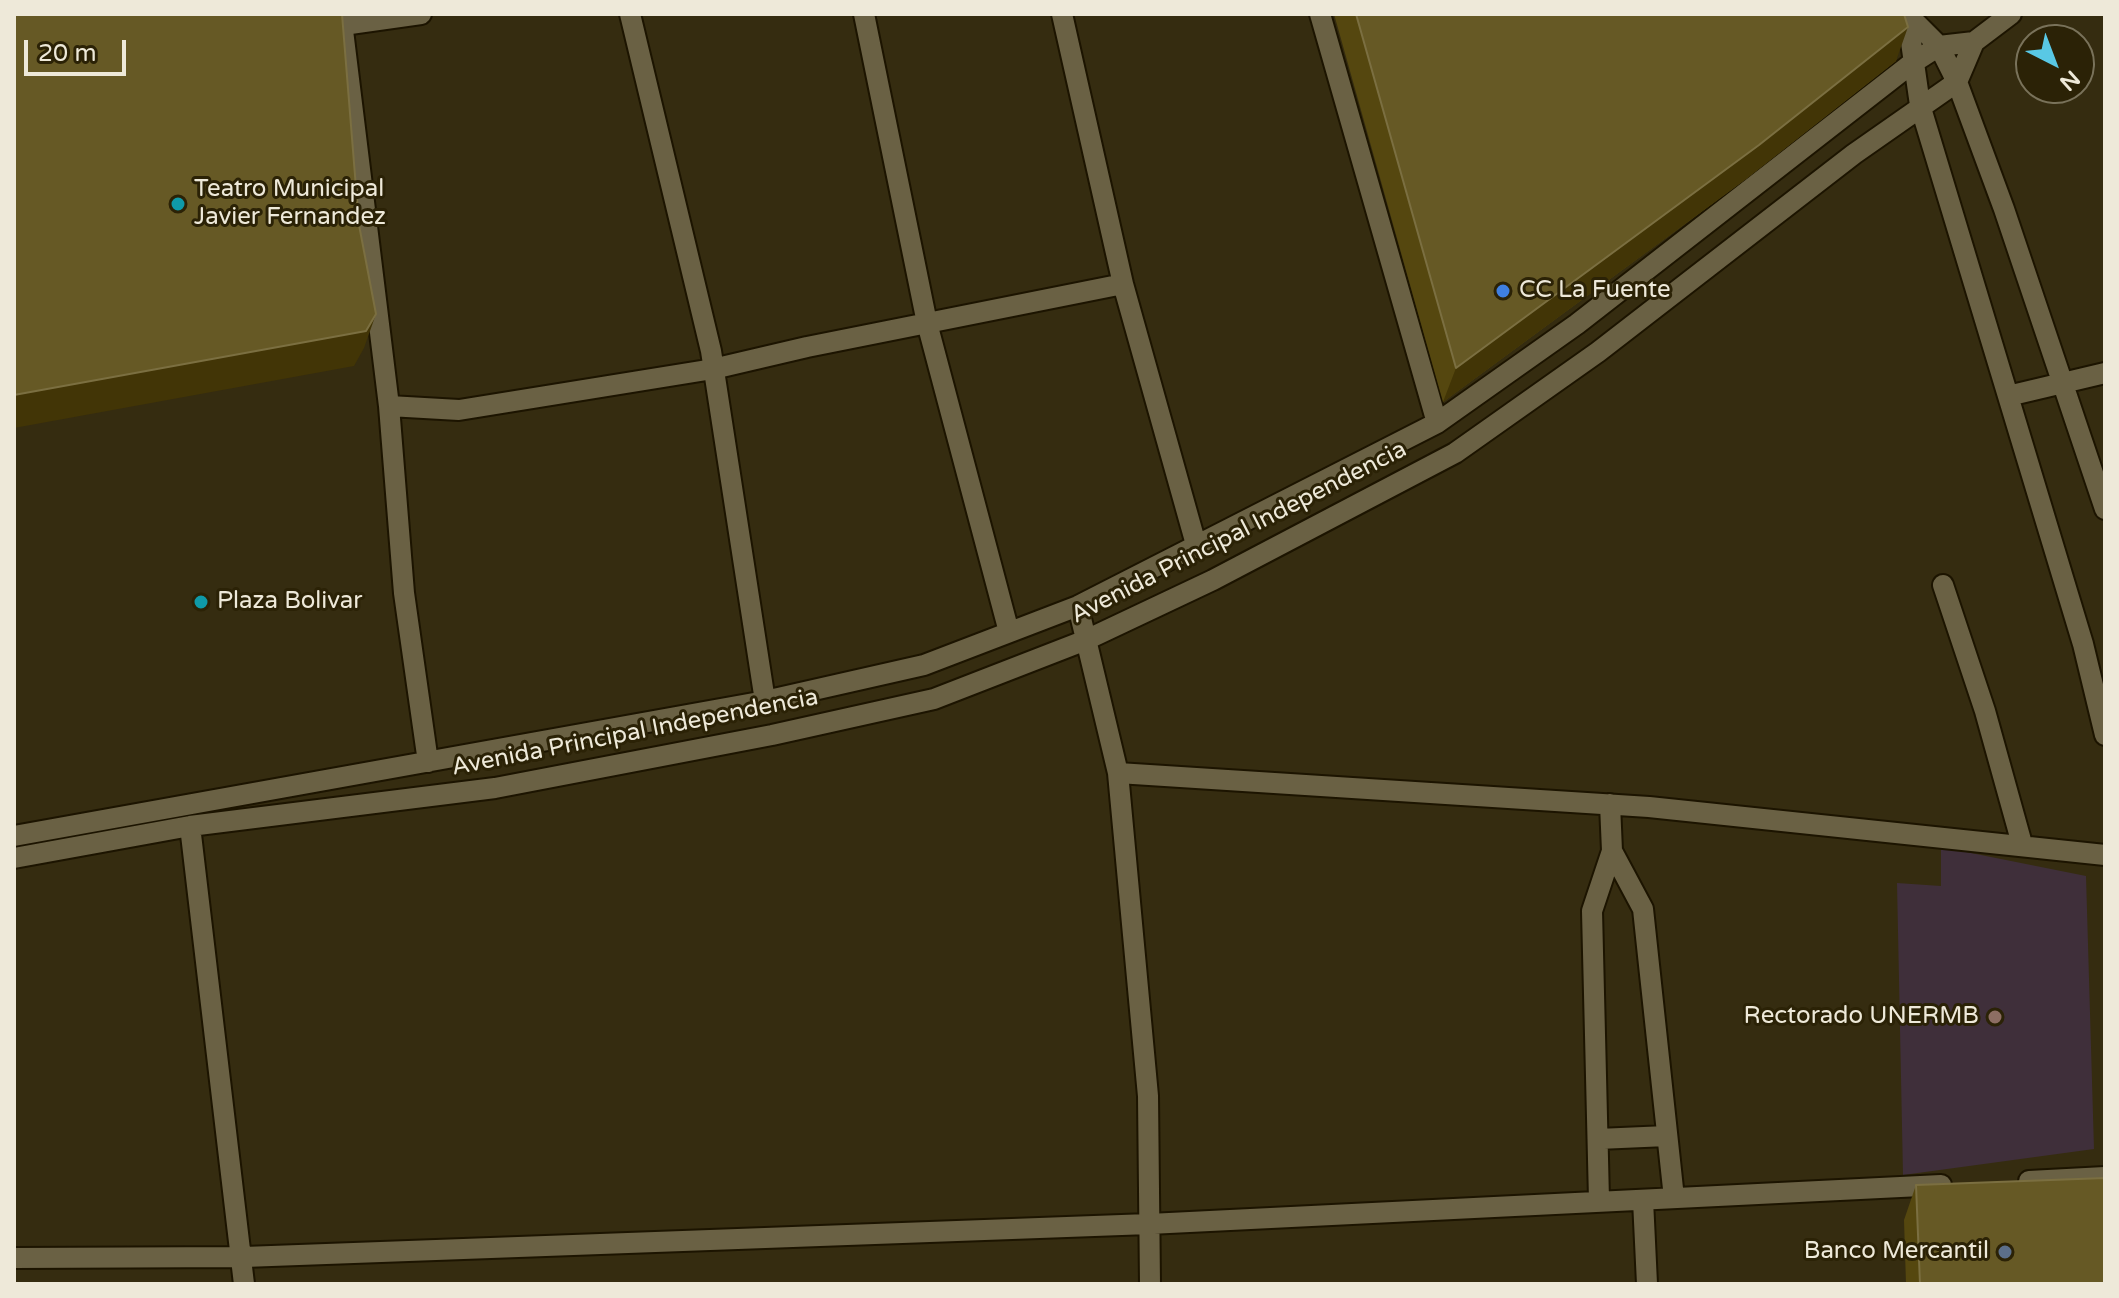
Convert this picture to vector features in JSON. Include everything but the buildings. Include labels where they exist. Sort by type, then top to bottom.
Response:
[{"type":"street","points":[[421,14],[342,19],[389,406],[404,593],[428,762]]},
{"type":"street","points":[[630,14],[713,369],[765,701]]},
{"type":"street","points":[[864,14],[927,323],[1009,632]]},
{"type":"street","points":[[1062,14],[1123,284],[1197,548]]},
{"type":"street","points":[[1320,14],[1437,423]]},
{"type":"street","points":[[1907,14],[1939,46],[1957,82],[2004,209],[2105,509]]},
{"type":"street","points":[[1907,14],[1911,64],[1920,105],[2083,644],[2105,735]]},
{"type":"street","points":[[1957,82],[1974,42],[2011,14]]},
{"type":"street","name":"Avenida Principal Independencia","points":[[14,836],[765,701],[924,665],[1078,606],[1437,423],[1911,64],[1939,46],[1974,42]]},
{"type":"street","name":"Avenida Principal Independencia","points":[[14,858],[190,826],[495,788],[772,735],[934,699],[1086,640],[1213,580],[1455,453],[1598,352],[1920,105],[1957,82]]},
{"type":"street","points":[[389,406],[459,410],[713,369],[1123,284]]},
{"type":"street","points":[[2008,396],[2105,373]]},
{"type":"street","points":[[1943,585],[1985,711],[2022,844]]},
{"type":"street","points":[[1078,606],[1118,773],[1148,1096],[1150,1284]]},
{"type":"street","points":[[1118,773],[1610,804],[2022,844],[2105,855]]},
{"type":"street","points":[[1599,1200],[1592,911],[1612,851],[1610,804]]},
{"type":"street","points":[[190,826],[244,1257],[244,1284]]},
{"type":"street","points":[[1612,851],[1643,909],[1674,1198]]},
{"type":"street","points":[[1598,1139],[1667,1136]]},
{"type":"street","points":[[2009,1182],[2105,1177]]},
{"type":"street","points":[[14,1258],[244,1257],[1149,1224],[1961,1184]]},
{"type":"street","points":[[1643,1200],[1647,1284]]},
{"type":"shaded area","name":"Rectorado UNERMB","points":[[1941,847],[2086,876],[2094,1149],[1903,1175],[1897,883],[1941,886]]},
{"type":"place","name":"Teatro Municipal Javier Fernandez","points":[[178,204]]},
{"type":"place","name":"CC La Fuente","points":[[1503,291]]},
{"type":"place","name":"Plaza Bolivar","points":[[201,602]]},
{"type":"place","name":"Rectorado UNERMB","points":[[1995,1017]]},
{"type":"place","name":"Banco Mercantil","points":[[2005,1252]]}]
